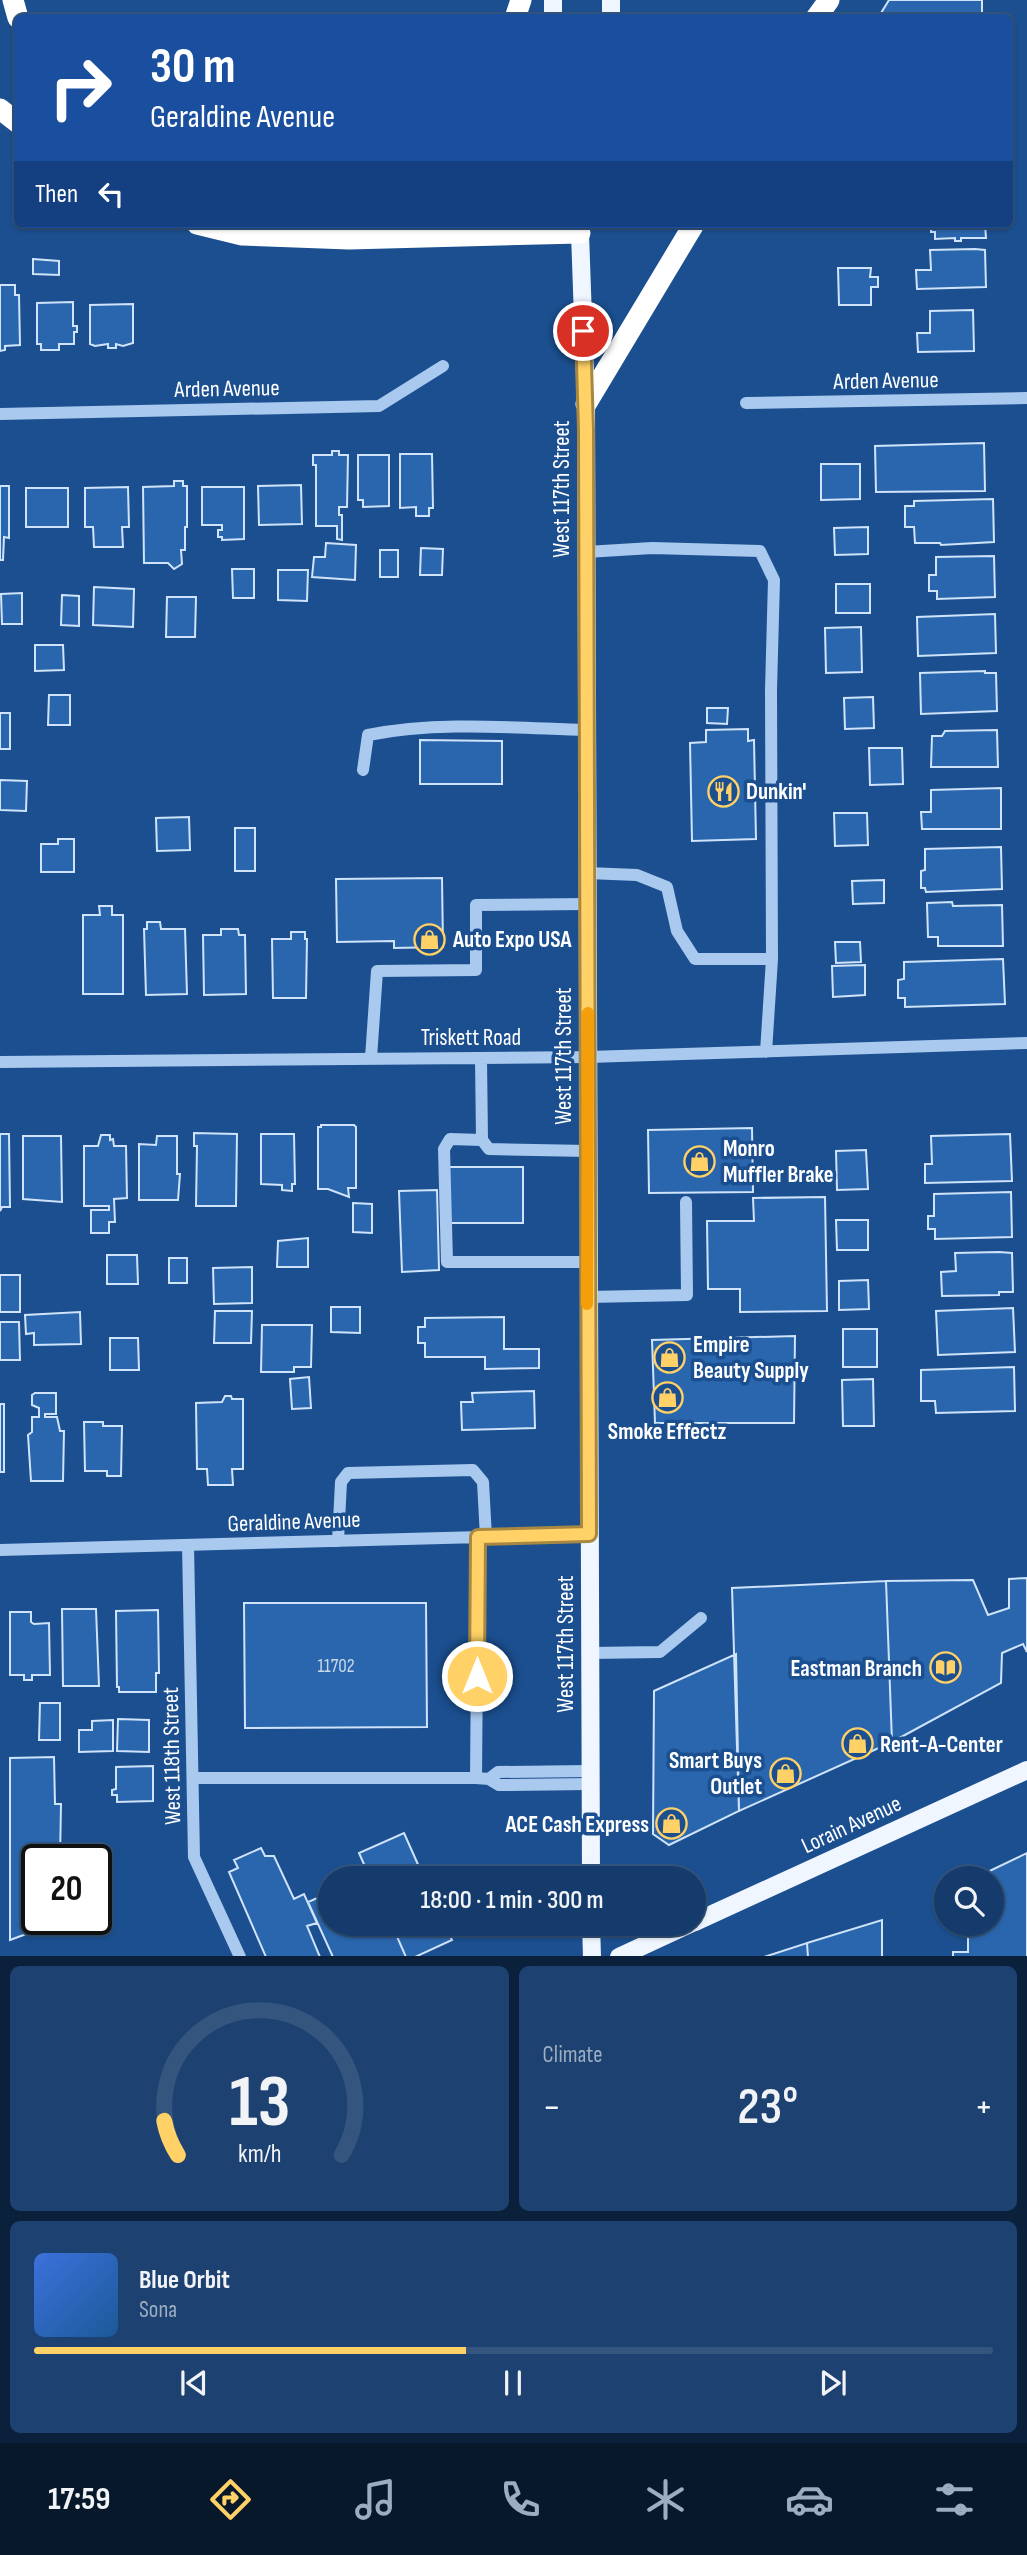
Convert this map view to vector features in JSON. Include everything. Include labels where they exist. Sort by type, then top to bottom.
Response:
[{"type":"highway","points":[[0,109],[14,120]]},
{"type":"highway","points":[[212,228],[242,236],[349,239],[561,228]]},
{"type":"highway","points":[[586,404],[692,228]]},
{"type":"main road","name":"West 117th Street","points":[[580,228],[586,404],[591,1866]]},
{"type":"main road","name":"Lorain Avenue","points":[[706,1917],[1027,1770]]},
{"type":"main road","points":[[592,1936],[592,1956]]},
{"type":"main road","name":"Lorain Avenue","points":[[619,1956],[664,1936]]},
{"type":"street","name":"Arden Avenue","points":[[0,414],[379,406],[443,366]]},
{"type":"street","name":"Arden Avenue","points":[[746,403],[1027,398]]},
{"type":"street","points":[[586,552],[652,548],[760,551],[774,580],[771,690],[772,959],[766,1052]]},
{"type":"street","points":[[363,771],[368,734],[454,727],[587,730]]},
{"type":"street","points":[[587,873],[637,876],[667,887],[677,931],[695,959],[772,959]]},
{"type":"street","points":[[371,1058],[377,971],[476,970],[476,905],[587,904]]},
{"type":"street","name":"Triskett Road","points":[[0,1062],[588,1057],[1027,1044]]},
{"type":"street","points":[[481,1058],[482,1140],[489,1149],[588,1151]]},
{"type":"street","points":[[482,1140],[450,1139],[444,1149],[447,1262],[587,1262]]},
{"type":"street","points":[[587,1297],[687,1295],[686,1202]]},
{"type":"street","points":[[338,1541],[341,1482],[348,1473],[473,1470],[483,1482],[483,1779]]},
{"type":"street","name":"Geraldine Avenue","points":[[0,1550],[589,1534]]},
{"type":"street","name":"West 118th Street","points":[[188,1545],[194,1857],[240,1956]]},
{"type":"street","points":[[590,1653],[660,1652],[701,1618]]},
{"type":"street","points":[[193,1778],[483,1779],[498,1772],[589,1777]]},
{"type":"building","points":[[889,0],[982,0],[982,14],[880,14]]},
{"type":"building","points":[[931,228],[985,228],[986,238],[961,238],[961,241],[955,241],[955,238],[935,239],[935,232],[931,232]]},
{"type":"building","points":[[930,250],[985,250],[986,287],[917,289],[916,270],[931,270]]},
{"type":"building","points":[[33,259],[59,261],[59,275],[33,274]]},
{"type":"building","points":[[838,268],[871,268],[870,277],[878,277],[878,287],[871,287],[871,305],[839,305]]},
{"type":"building","points":[[0,285],[15,285],[15,295],[19,295],[20,345],[5,346],[5,350],[0,351]]},
{"type":"building","points":[[73,302],[73,326],[77,326],[74,344],[59,344],[59,350],[41,350],[41,344],[37,344],[37,303]]},
{"type":"building","points":[[133,304],[133,343],[123,346],[116,344],[116,348],[108,348],[108,344],[90,344],[90,305]]},
{"type":"building","points":[[973,310],[974,351],[918,352],[917,333],[930,333],[930,311]]},
{"type":"building","points":[[984,443],[985,491],[876,492],[875,446]]},
{"type":"building","points":[[332,451],[339,451],[339,455],[348,455],[347,507],[339,507],[339,515],[342,515],[342,540],[337,539],[337,526],[316,526],[316,465],[313,465],[313,455],[332,455]]},
{"type":"building","points":[[400,454],[432,454],[433,508],[429,508],[429,516],[416,516],[416,507],[400,508]]},
{"type":"building","points":[[358,455],[389,455],[389,506],[363,507],[363,500],[358,500]]},
{"type":"building","points":[[821,464],[860,464],[860,499],[821,500]]},
{"type":"building","points":[[174,481],[183,481],[183,486],[187,486],[187,527],[185,550],[181,550],[182,564],[174,569],[168,563],[144,563],[143,487],[174,486]]},
{"type":"building","points":[[301,485],[302,524],[259,525],[258,486]]},
{"type":"building","points":[[0,486],[9,486],[9,538],[4,537],[3,560],[0,560]]},
{"type":"building","points":[[128,487],[129,527],[122,527],[123,547],[94,547],[93,527],[85,527],[85,488]]},
{"type":"building","points":[[202,487],[244,487],[244,539],[222,540],[222,537],[218,537],[218,530],[222,530],[222,525],[202,525]]},
{"type":"building","points":[[26,488],[68,488],[68,527],[26,527]]},
{"type":"building","points":[[993,499],[994,542],[941,545],[915,543],[914,527],[905,527],[905,506],[914,506],[914,501]]},
{"type":"building","points":[[868,527],[868,554],[835,555],[834,528]]},
{"type":"building","points":[[326,543],[356,545],[355,580],[312,577],[314,557],[325,557]]},
{"type":"building","points":[[421,548],[443,549],[442,575],[420,575]]},
{"type":"building","points":[[380,550],[398,550],[398,577],[380,577]]},
{"type":"building","points":[[994,556],[995,597],[937,599],[937,591],[929,591],[929,575],[936,575],[936,557]]},
{"type":"building","points":[[232,569],[254,569],[254,598],[233,598]]},
{"type":"building","points":[[278,570],[308,570],[307,601],[278,600]]},
{"type":"building","points":[[836,584],[870,584],[870,613],[836,613]]},
{"type":"building","points":[[94,587],[134,589],[133,627],[93,625]]},
{"type":"building","points":[[22,593],[22,624],[2,624],[1,594]]},
{"type":"building","points":[[62,595],[79,596],[79,626],[61,625]]},
{"type":"building","points":[[167,597],[196,597],[195,637],[166,637]]},
{"type":"building","points":[[995,614],[996,653],[918,656],[917,617]]},
{"type":"building","points":[[861,627],[862,672],[826,673],[825,628]]},
{"type":"building","points":[[35,645],[63,645],[64,670],[35,671]]},
{"type":"building","points":[[920,673],[996,673],[997,711],[921,714]]},
{"type":"building","points":[[49,695],[70,695],[70,725],[48,725]]},
{"type":"building","points":[[873,697],[874,728],[845,729],[844,698]]},
{"type":"building","points":[[707,708],[728,708],[727,724],[707,723]]},
{"type":"building","points":[[0,713],[10,713],[10,749],[0,749]]},
{"type":"building","name":"Dunkin'","points":[[748,729],[748,741],[754,740],[756,839],[692,841],[690,743],[706,742],[706,730]]},
{"type":"building","points":[[997,730],[998,767],[931,767],[932,736],[942,736],[945,731]]},
{"type":"building","points":[[420,740],[502,741],[502,784],[420,784]]},
{"type":"building","points":[[869,748],[902,748],[903,784],[870,785]]},
{"type":"building","points":[[0,780],[27,781],[26,811],[0,810]]},
{"type":"building","points":[[1001,788],[1001,829],[922,829],[921,812],[931,812],[931,790]]},
{"type":"building","points":[[834,813],[867,813],[868,845],[835,846]]},
{"type":"building","points":[[189,817],[190,850],[157,851],[156,818]]},
{"type":"building","points":[[235,828],[255,828],[255,871],[235,871]]},
{"type":"building","points":[[58,839],[74,839],[74,872],[41,872],[41,844],[58,844]]},
{"type":"building","points":[[1001,847],[1002,889],[926,892],[925,888],[921,888],[921,871],[925,870],[925,849]]},
{"type":"building","points":[[442,878],[443,947],[394,948],[394,941],[337,942],[336,879]]},
{"type":"building","points":[[884,880],[884,903],[853,904],[852,881]]},
{"type":"building","points":[[952,902],[953,906],[1002,905],[1003,946],[938,946],[938,937],[928,937],[927,903]]},
{"type":"building","points":[[99,906],[112,906],[112,915],[123,915],[123,994],[83,994],[83,915],[100,915]]},
{"type":"building","points":[[147,922],[160,922],[161,929],[185,929],[187,994],[146,995],[144,929],[147,929]]},
{"type":"building","points":[[221,929],[238,929],[239,935],[245,935],[246,994],[204,995],[203,935],[221,935]]},
{"type":"building","points":[[291,932],[305,932],[307,939],[306,998],[273,998],[272,939],[291,939]]},
{"type":"building","points":[[835,942],[860,942],[861,962],[836,963]]},
{"type":"building","points":[[1003,959],[1005,1004],[905,1007],[905,998],[898,998],[898,980],[904,979],[904,962]]},
{"type":"building","points":[[865,965],[865,995],[833,997],[832,966]]},
{"type":"building","points":[[318,1127],[356,1127],[356,1188],[348,1188],[349,1197],[328,1189],[318,1189]]},
{"type":"building","name":"Monro Muffler Brake","points":[[752,1128],[753,1192],[649,1193],[648,1130]]},
{"type":"building","points":[[194,1133],[237,1134],[236,1206],[196,1206],[197,1146],[194,1146]]},
{"type":"building","points":[[0,1134],[9,1134],[10,1207],[2,1207],[0,1211]]},
{"type":"building","points":[[261,1134],[294,1134],[295,1184],[292,1184],[292,1191],[282,1190],[282,1185],[261,1184]]},
{"type":"building","points":[[1010,1134],[1012,1181],[925,1183],[925,1164],[932,1164],[931,1136]]},
{"type":"building","points":[[101,1135],[110,1135],[114,1146],[126,1146],[127,1198],[114,1199],[115,1222],[109,1222],[109,1233],[91,1233],[91,1210],[109,1210],[109,1206],[84,1206],[84,1146],[98,1146]]},
{"type":"building","points":[[23,1136],[61,1136],[62,1202],[23,1199]]},
{"type":"building","points":[[157,1136],[177,1136],[177,1174],[180,1174],[178,1200],[139,1200],[139,1144],[156,1145]]},
{"type":"building","points":[[866,1150],[868,1189],[837,1190],[836,1151]]},
{"type":"building","points":[[449,1167],[523,1167],[523,1223],[449,1223]]},
{"type":"building","points":[[437,1190],[439,1270],[402,1272],[399,1191]]},
{"type":"building","points":[[1011,1192],[1012,1237],[935,1239],[935,1229],[928,1229],[928,1216],[934,1216],[934,1194]]},
{"type":"building","points":[[825,1197],[827,1311],[740,1312],[740,1289],[708,1289],[707,1221],[754,1221],[753,1198]]},
{"type":"building","points":[[353,1203],[372,1204],[372,1233],[353,1232]]},
{"type":"building","points":[[836,1220],[868,1220],[868,1250],[837,1250]]},
{"type":"building","points":[[308,1238],[308,1267],[277,1267],[278,1241]]},
{"type":"building","points":[[955,1253],[1012,1253],[1013,1292],[999,1292],[999,1295],[942,1296],[941,1272],[956,1271]]},
{"type":"building","points":[[107,1255],[137,1255],[138,1284],[107,1284]]},
{"type":"building","points":[[169,1258],[187,1258],[187,1283],[169,1283]]},
{"type":"building","points":[[252,1267],[252,1303],[214,1304],[213,1268]]},
{"type":"building","points":[[0,1275],[20,1275],[20,1312],[0,1312]]},
{"type":"building","points":[[868,1280],[869,1309],[839,1310],[839,1281]]},
{"type":"building","points":[[331,1307],[360,1307],[360,1333],[331,1332]]},
{"type":"building","points":[[1013,1308],[1015,1352],[938,1355],[936,1311]]},
{"type":"building","points":[[215,1311],[252,1311],[251,1343],[214,1343]]},
{"type":"building","points":[[80,1312],[81,1344],[34,1345],[34,1333],[26,1334],[25,1315]]},
{"type":"building","points":[[504,1317],[504,1349],[539,1349],[539,1368],[485,1369],[485,1357],[425,1357],[425,1343],[418,1343],[418,1327],[425,1327],[425,1318]]},
{"type":"building","points":[[0,1322],[19,1322],[20,1360],[0,1360]]},
{"type":"building","points":[[262,1325],[312,1325],[311,1367],[294,1367],[294,1372],[261,1372]]},
{"type":"building","points":[[843,1329],[877,1329],[877,1367],[843,1367]]},
{"type":"building","points":[[795,1336],[794,1423],[655,1423],[652,1340]]},
{"type":"building","points":[[110,1338],[138,1338],[139,1370],[110,1370]]},
{"type":"building","points":[[1014,1367],[1015,1411],[936,1413],[935,1401],[921,1401],[921,1370]]},
{"type":"building","points":[[309,1377],[311,1408],[292,1409],[290,1379]]},
{"type":"building","points":[[873,1379],[874,1426],[843,1426],[842,1380]]},
{"type":"building","points":[[534,1391],[535,1428],[462,1430],[461,1402],[473,1402],[472,1393]]},
{"type":"building","points":[[56,1393],[56,1414],[45,1414],[45,1417],[57,1417],[60,1431],[64,1431],[63,1481],[31,1481],[28,1435],[32,1432],[32,1417],[39,1417],[39,1408],[32,1405],[32,1395]]},
{"type":"building","points":[[225,1396],[243,1399],[243,1469],[232,1469],[233,1485],[208,1485],[207,1469],[197,1469],[196,1403],[222,1402]]},
{"type":"building","points":[[0,1404],[4,1404],[4,1472],[0,1472]]},
{"type":"building","points":[[84,1422],[122,1426],[121,1476],[107,1476],[107,1471],[85,1471]]},
{"type":"building","name":"Eastman Branch","points":[[1027,1578],[1027,1652],[1023,1644],[1002,1653],[1001,1683],[892,1742],[886,1581],[973,1580],[988,1615],[1009,1608],[1009,1579]]},
{"type":"building","points":[[886,1581],[892,1742],[739,1811],[732,1588]]},
{"type":"building","points":[[244,1603],[426,1603],[427,1727],[245,1728]]},
{"type":"building","points":[[62,1609],[96,1609],[99,1686],[63,1686]]},
{"type":"building","points":[[158,1610],[159,1673],[156,1673],[156,1692],[119,1692],[116,1611]]},
{"type":"building","points":[[10,1612],[31,1612],[31,1622],[34,1624],[49,1623],[50,1675],[32,1675],[32,1680],[24,1680],[24,1675],[10,1675]]},
{"type":"building","points":[[736,1654],[739,1811],[669,1845],[653,1834],[654,1691]]},
{"type":"building","points":[[40,1703],[60,1703],[60,1740],[39,1740]]},
{"type":"building","points":[[118,1719],[149,1720],[149,1752],[117,1751]]},
{"type":"building","points":[[113,1720],[113,1751],[79,1752],[79,1730],[92,1730],[92,1721]]},
{"type":"building","points":[[54,1757],[55,1804],[61,1804],[60,1844],[21,1844],[21,1935],[24,1935],[10,1940],[10,1758]]},
{"type":"building","points":[[153,1766],[153,1801],[117,1802],[117,1795],[112,1795],[112,1790],[116,1789],[116,1767]]},
{"type":"building","points":[[404,1833],[419,1866],[365,1866],[359,1853]]},
{"type":"building","points":[[261,1848],[265,1856],[274,1856],[294,1899],[304,1894],[317,1923],[307,1926],[320,1956],[266,1956],[229,1872],[238,1868],[234,1860]]},
{"type":"building","points":[[1027,1853],[1027,1956],[953,1956],[953,1952],[968,1952],[968,1936],[1004,1936],[1004,1866],[1000,1866]]},
{"type":"building","points":[[318,1898],[318,1924],[308,1902]]},
{"type":"building","points":[[882,1920],[882,1956],[808,1956],[807,1943]]},
{"type":"building","points":[[323,1936],[397,1936],[406,1956],[333,1956]]},
{"type":"building","points":[[397,1936],[450,1936],[452,1940],[417,1956],[406,1956]]},
{"type":"building","points":[[807,1943],[808,1956],[767,1956]]},
{"type":"slow traffic","points":[[587,1304],[588,1013]]},
{"type":"place","name":"Dunkin'","points":[[723,791]]},
{"type":"place","name":"Auto Expo USA","points":[[430,939]]},
{"type":"place","name":"Monro Muffler Brake","points":[[700,1161]]},
{"type":"place","name":"Empire Beauty Supply","points":[[670,1357]]},
{"type":"place","name":"Smoke Effectz","points":[[667,1397]]},
{"type":"place","name":"Eastman Branch","points":[[945,1668]]},
{"type":"place","name":"Rent-A-Center","points":[[857,1744]]},
{"type":"place","name":"Smart Buys Outlet","points":[[785,1773]]},
{"type":"place","name":"ACE Cash Express","points":[[672,1824]]},
{"type":"route","points":[[477,1676],[478,1537],[589,1534],[586,430],[583,331]]}]
